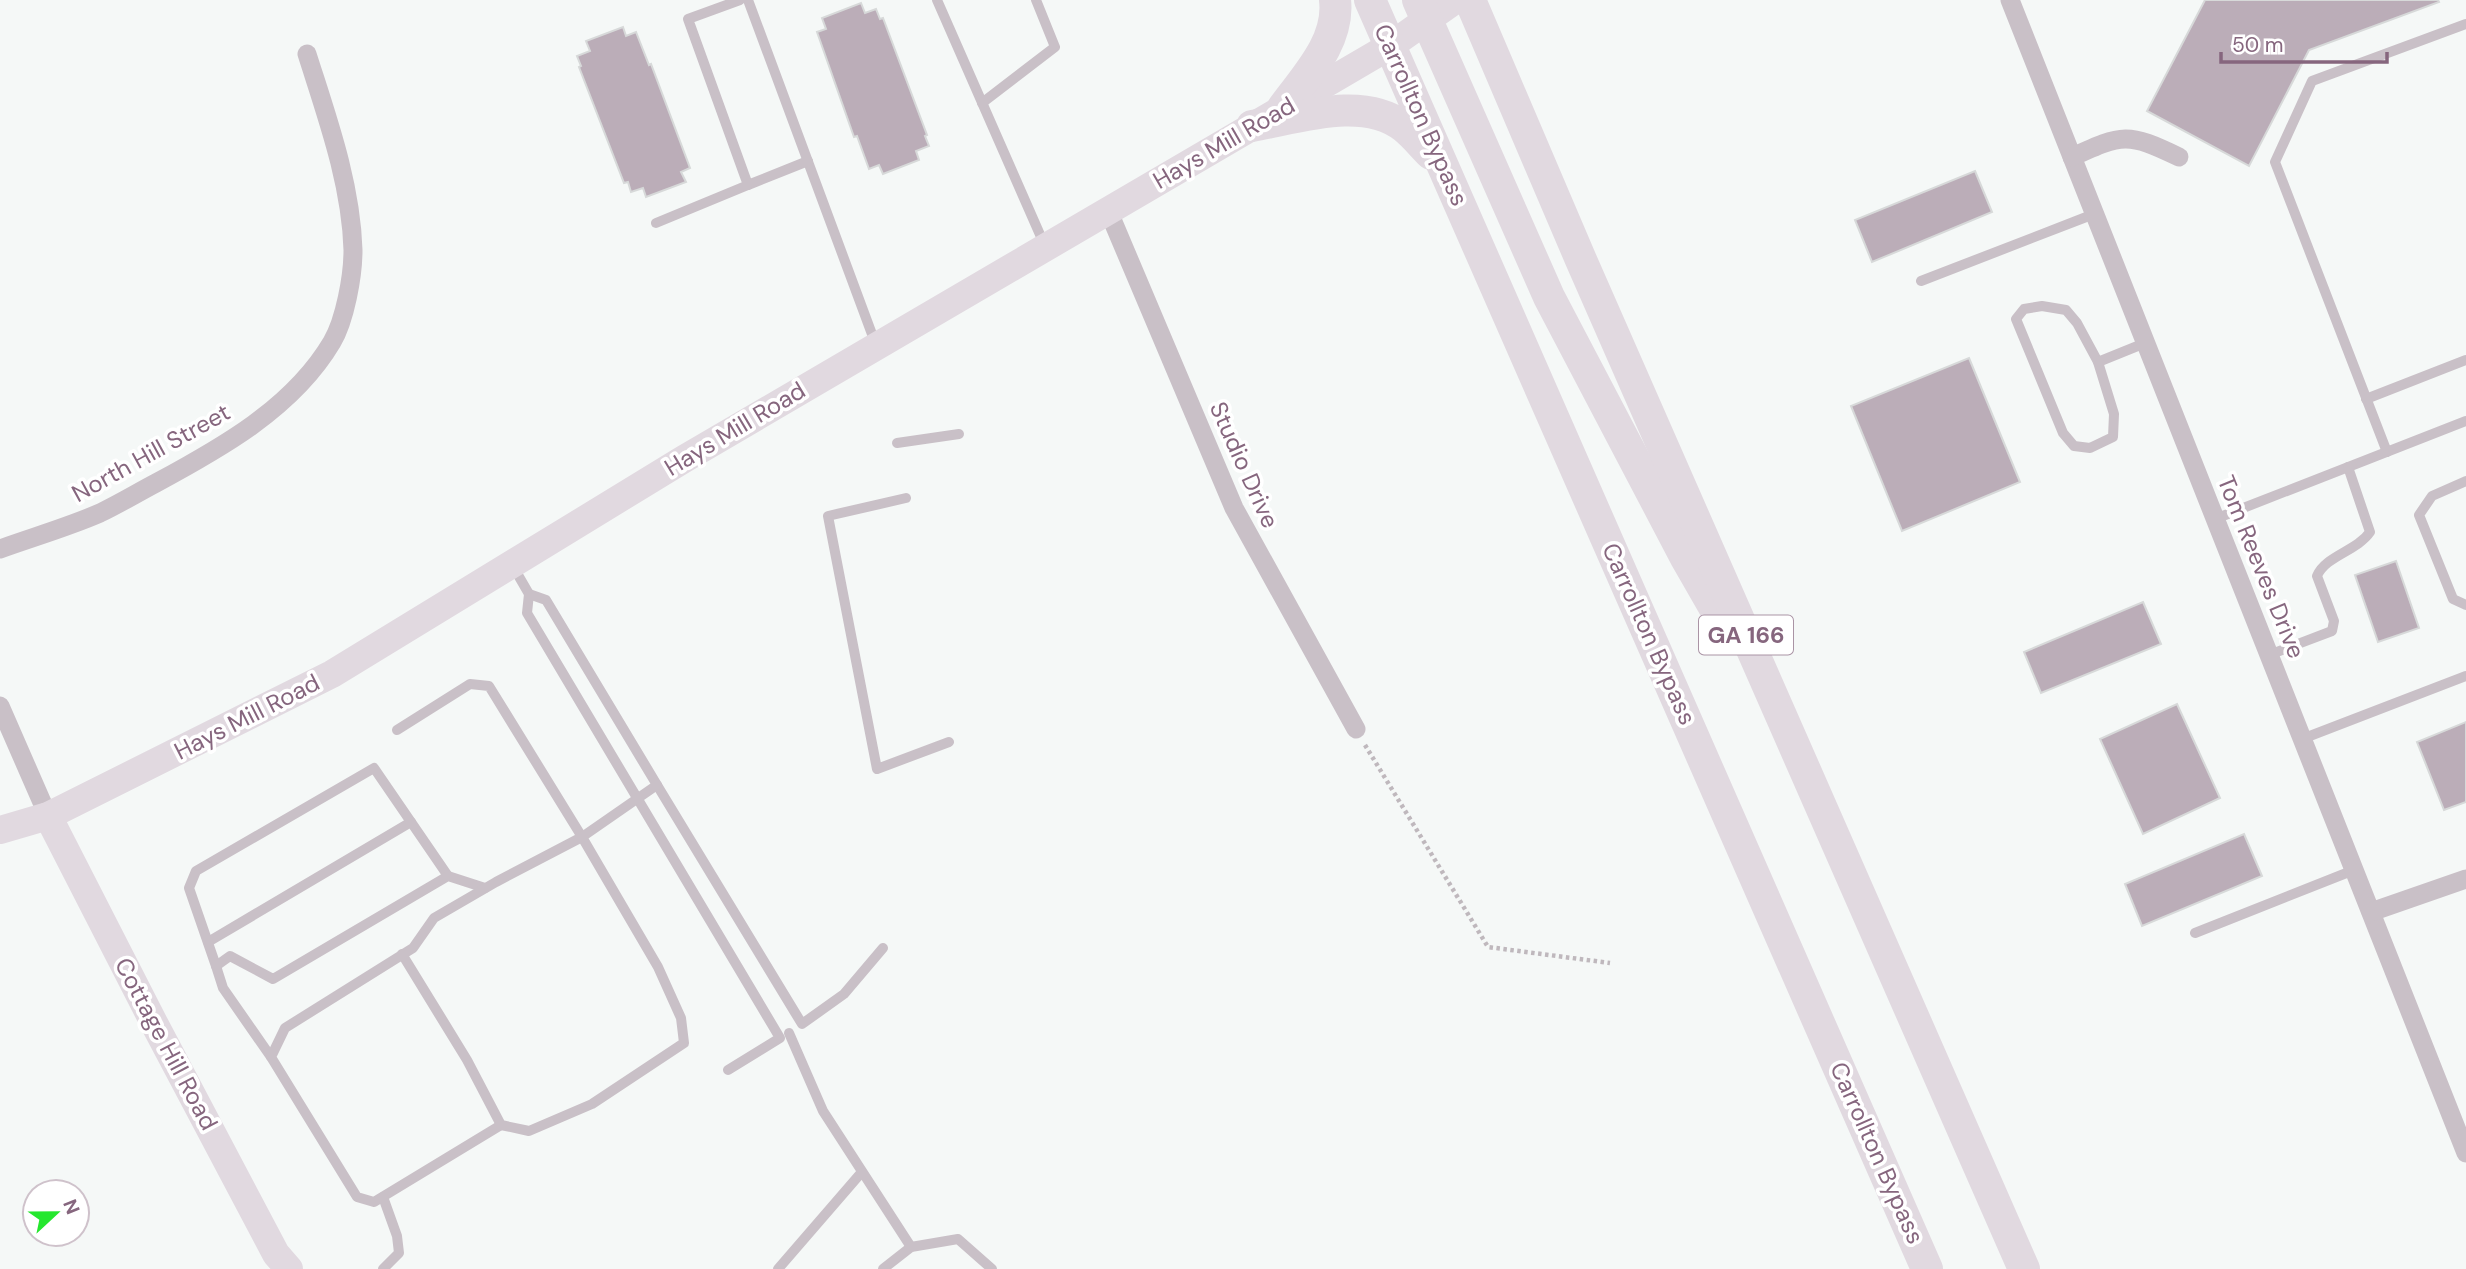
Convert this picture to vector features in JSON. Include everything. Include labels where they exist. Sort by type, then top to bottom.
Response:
[{"type":"main road","points":[[1282,109],[1328,42],[1334,24],[1335,0]]},
{"type":"main road","name":"Carrollton Bypass","points":[[1370,0],[1927,1269]]},
{"type":"main road","name":"GA 166","points":[[1470,0],[1581,260],[2024,1269]]},
{"type":"main road","points":[[1422,10],[1549,297],[1686,558],[1789,733]]},
{"type":"main road","points":[[1252,127],[1356,110],[1381,116],[1402,126],[1443,165]]},
{"type":"street","name":"Hays Mill Road","points":[[0,830],[48,816],[332,674],[876,345],[1390,46],[1422,10],[1455,0]]},
{"type":"street","name":"Tom Reeves Drive","points":[[2010,0],[2466,1153]]},
{"type":"street","name":"North Hill Street","points":[[0,549],[99,513],[195,462],[257,422],[300,385],[333,341],[347,300],[353,252],[349,204],[333,139],[307,54]]},
{"type":"street","points":[[2071,157],[2119,138],[2137,139],[2179,157]]},
{"type":"street","name":"Studio Drive","points":[[1108,210],[1234,508],[1356,729]]},
{"type":"street","points":[[0,706],[48,816]]},
{"type":"street","name":"Cottage Hill Road","points":[[48,816],[270,1242],[289,1269]]},
{"type":"street","points":[[2371,912],[2466,879]]},
{"type":"lane","points":[[740,0],[688,19],[748,185]]},
{"type":"lane","points":[[748,0],[876,345]]},
{"type":"lane","points":[[937,0],[1045,247]]},
{"type":"lane","points":[[982,103],[1055,47],[1036,0]]},
{"type":"lane","points":[[2387,452],[2275,162],[2312,81],[2466,24]]},
{"type":"lane","points":[[656,223],[808,161]]},
{"type":"lane","points":[[1921,281],[2094,214]]},
{"type":"lane","points":[[2042,306],[2066,310],[2077,323],[2098,362],[2114,414],[2113,437],[2091,448],[2074,446],[2063,433],[2017,319],[2024,309],[2042,306]]},
{"type":"lane","points":[[2098,362],[2145,343]]},
{"type":"lane","points":[[2367,399],[2466,360]]},
{"type":"lane","points":[[2215,519],[2466,421]]},
{"type":"lane","points":[[897,443],[959,434]]},
{"type":"lane","points":[[2269,655],[2332,631],[2334,621],[2317,576],[2320,568],[2363,542],[2370,532],[2348,467]]},
{"type":"lane","points":[[2466,481],[2432,496],[2419,515],[2453,598],[2466,606]]},
{"type":"lane","points":[[906,498],[828,516],[877,769],[949,742]]},
{"type":"lane","points":[[512,565],[528,594],[527,613],[636,799],[784,1035],[823,1111],[911,1247]]},
{"type":"lane","points":[[528,594],[546,600],[802,1024]]},
{"type":"lane","points":[[2302,739],[2466,676]]},
{"type":"lane","points":[[397,730],[470,684],[489,686],[658,967],[681,1018],[684,1043],[592,1104],[529,1131],[501,1125],[374,1202],[357,1197],[271,1057],[223,988],[189,888],[196,872],[374,768],[447,876],[485,888]]},
{"type":"lane","points":[[271,1057],[285,1028],[413,948],[434,918],[582,837],[657,785]]},
{"type":"lane","points":[[208,942],[411,822]]},
{"type":"lane","points":[[2195,933],[2354,870]]},
{"type":"lane","points":[[216,966],[230,956],[272,979],[447,876]]},
{"type":"lane","points":[[728,1070],[844,994],[883,948]]},
{"type":"lane","points":[[402,954],[467,1060],[501,1125]]},
{"type":"lane","points":[[778,1269],[861,1173]]},
{"type":"lane","points":[[383,1197],[397,1237],[399,1253],[383,1269]]},
{"type":"lane","points":[[883,1269],[911,1247],[958,1239],[992,1269]]},
{"type":"path","points":[[1356,729],[1488,947],[1611,962]]},
{"type":"building","points":[[2205,0],[2439,2],[2309,50],[2249,166],[2147,111]]},
{"type":"building","points":[[861,3],[865,13],[876,9],[880,19],[883,18],[929,146],[916,151],[919,160],[883,174],[879,165],[869,169],[857,136],[854,137],[817,32],[826,29],[822,18]]},
{"type":"building","points":[[623,27],[626,36],[636,32],[649,65],[651,64],[690,168],[681,172],[686,182],[646,197],[643,188],[631,192],[628,182],[624,183],[577,56],[590,51],[586,41]]},
{"type":"building","points":[[1975,171],[1992,212],[1872,262],[1855,220]]},
{"type":"building","points":[[1969,358],[2020,482],[1902,531],[1851,406]]},
{"type":"building","points":[[2396,561],[2419,628],[2378,642],[2355,575]]},
{"type":"building","points":[[2143,602],[2161,644],[2041,693],[2024,652]]},
{"type":"building","points":[[2177,704],[2220,798],[2143,834],[2100,739]]},
{"type":"building","points":[[2466,722],[2466,802],[2444,810],[2417,742]]},
{"type":"building","points":[[2244,834],[2262,876],[2142,926],[2125,884]]}]
